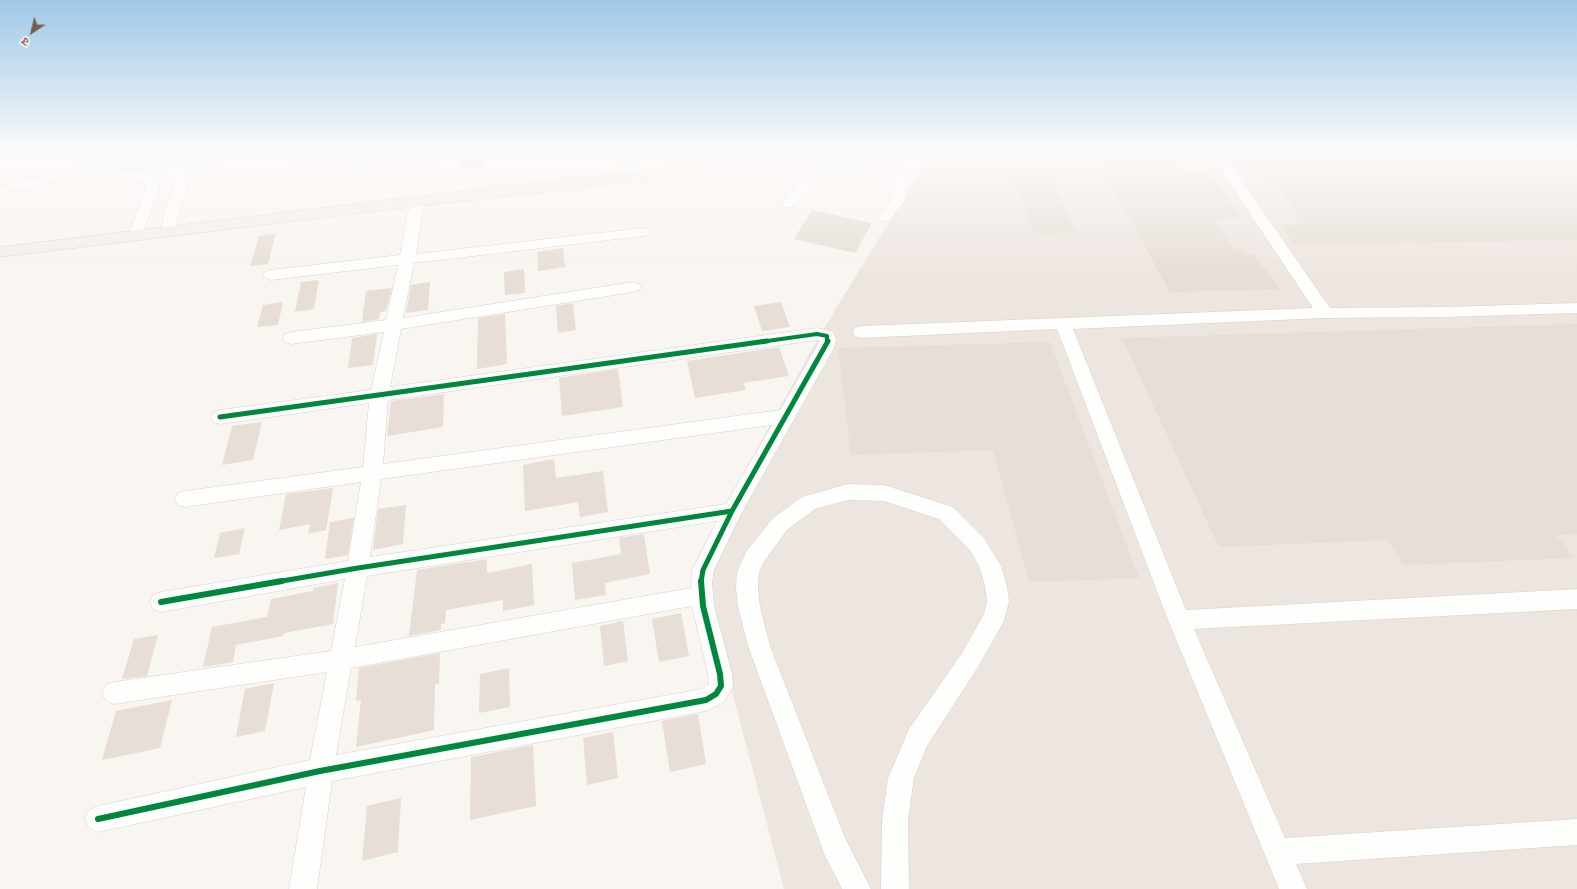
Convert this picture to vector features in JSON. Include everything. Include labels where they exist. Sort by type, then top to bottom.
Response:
[{"type":"main road","points":[[0,252],[472,195]]},
{"type":"street","points":[[0,200],[23,195]]},
{"type":"street","points":[[135,236],[151,195]]},
{"type":"street","points":[[168,231],[173,206],[177,195]]},
{"type":"street","points":[[788,204],[795,195]]},
{"type":"street","points":[[885,217],[897,201],[899,195]]},
{"type":"street","points":[[1244,195],[1325,313]]},
{"type":"street","points":[[303,889],[320,771],[358,568],[372,474],[379,396],[417,202]]},
{"type":"street","points":[[271,274],[643,232]]},
{"type":"street","points":[[291,338],[393,325],[633,287]]},
{"type":"street","points":[[861,332],[1325,313],[1444,312],[1577,308]]},
{"type":"street","points":[[1062,324],[1179,620],[1293,889]]},
{"type":"street","points":[[98,819],[320,771],[706,700],[716,694],[721,686],[720,674],[703,606],[701,582],[703,570],[732,511],[825,348],[828,340],[827,336],[817,334],[220,417]]},
{"type":"street","points":[[186,499],[786,416]]},
{"type":"street","points":[[857,889],[835,846],[759,646],[749,607],[747,588],[748,572],[754,558],[780,524],[809,504],[848,492],[884,493],[946,513],[977,544],[990,566],[996,586],[998,602],[995,616],[970,660],[918,738],[901,778],[895,820],[894,889]]},
{"type":"street","points":[[161,602],[358,568],[732,511]]},
{"type":"street","points":[[114,693],[340,660],[702,595]]},
{"type":"street","points":[[1179,620],[1577,599]]},
{"type":"street","points":[[1278,852],[1577,832]]},
{"type":"shaded area","points":[[905,195],[1577,195],[1577,889],[784,889],[697,558],[817,340]]},
{"type":"building","points":[[1020,195],[1059,195],[1076,233],[1035,234]]},
{"type":"building","points":[[1117,195],[1226,195],[1242,218],[1213,219],[1234,249],[1244,249],[1247,254],[1254,254],[1279,289],[1170,292]]},
{"type":"building","points":[[1284,195],[1577,195],[1577,240],[1294,245],[1279,225],[1306,224]]},
{"type":"building","points":[[812,210],[872,223],[855,253],[794,239]]},
{"type":"building","points":[[276,233],[268,264],[250,266],[259,236]]},
{"type":"building","points":[[563,248],[565,267],[538,271],[537,252]]},
{"type":"building","points":[[524,269],[525,293],[505,295],[504,272]]},
{"type":"building","points":[[319,280],[314,309],[295,312],[301,282]]},
{"type":"building","points":[[430,282],[428,310],[406,313],[411,285]]},
{"type":"building","points":[[392,288],[386,311],[380,312],[379,319],[362,322],[366,291]]},
{"type":"building","points":[[283,302],[278,325],[257,327],[263,305]]},
{"type":"building","points":[[781,302],[790,327],[762,331],[754,306]]},
{"type":"building","points":[[573,303],[576,330],[558,333],[556,306]]},
{"type":"building","points":[[505,314],[507,364],[477,369],[478,318]]},
{"type":"building","points":[[1577,324],[1577,534],[1556,535],[1574,558],[1403,565],[1388,540],[1219,547],[1122,338]]},
{"type":"building","points":[[377,334],[373,365],[348,368],[352,338]]},
{"type":"building","points":[[1050,342],[1139,578],[1029,582],[993,450],[851,455],[838,348]]},
{"type":"building","points":[[779,347],[789,376],[743,383],[746,390],[695,398],[687,361]]},
{"type":"building","points":[[618,369],[623,407],[562,416],[559,378]]},
{"type":"building","points":[[444,394],[443,427],[387,436],[391,401]]},
{"type":"building","points":[[262,422],[253,460],[222,465],[232,426]]},
{"type":"building","points":[[554,459],[556,478],[603,471],[608,512],[580,517],[578,502],[525,511],[523,465]]},
{"type":"building","points":[[333,488],[326,530],[308,534],[310,524],[279,530],[286,494]]},
{"type":"building","points":[[406,505],[403,544],[373,550],[378,509]]},
{"type":"building","points":[[354,518],[348,555],[325,559],[330,522]]},
{"type":"building","points":[[245,528],[239,554],[214,558],[220,533]]},
{"type":"building","points":[[644,534],[650,574],[605,583],[606,595],[575,600],[572,563],[621,554],[619,538]]},
{"type":"building","points":[[487,559],[487,573],[532,564],[534,605],[503,611],[503,600],[446,610],[445,623],[441,624],[441,630],[409,636],[417,570]]},
{"type":"building","points":[[338,583],[333,624],[284,633],[283,636],[236,645],[233,662],[203,667],[212,627],[267,617],[271,599],[313,591],[313,588]]},
{"type":"building","points":[[681,613],[689,656],[659,662],[652,619]]},
{"type":"building","points":[[623,621],[628,661],[604,666],[600,626]]},
{"type":"building","points":[[158,635],[147,676],[122,679],[134,639]]},
{"type":"building","points":[[440,653],[439,684],[435,685],[434,730],[356,747],[361,700],[356,701],[359,668]]},
{"type":"building","points":[[509,668],[510,707],[479,713],[480,674]]},
{"type":"building","points":[[274,683],[265,731],[236,737],[245,689]]},
{"type":"building","points":[[172,700],[160,748],[102,760],[116,711]]},
{"type":"building","points":[[698,714],[706,764],[670,772],[662,721]]},
{"type":"building","points":[[613,732],[618,778],[587,785],[583,738]]},
{"type":"building","points":[[533,745],[536,806],[470,820],[471,757]]},
{"type":"building","points":[[401,798],[398,852],[362,861],[367,806]]},
{"type":"cycle path","points":[[98,819],[320,771],[706,700],[716,694],[721,686],[720,674],[703,606],[701,582],[703,570],[732,511],[825,348],[828,340],[827,336],[817,334],[220,417]]},
{"type":"cycle path","points":[[161,602],[358,568],[732,511]]}]
